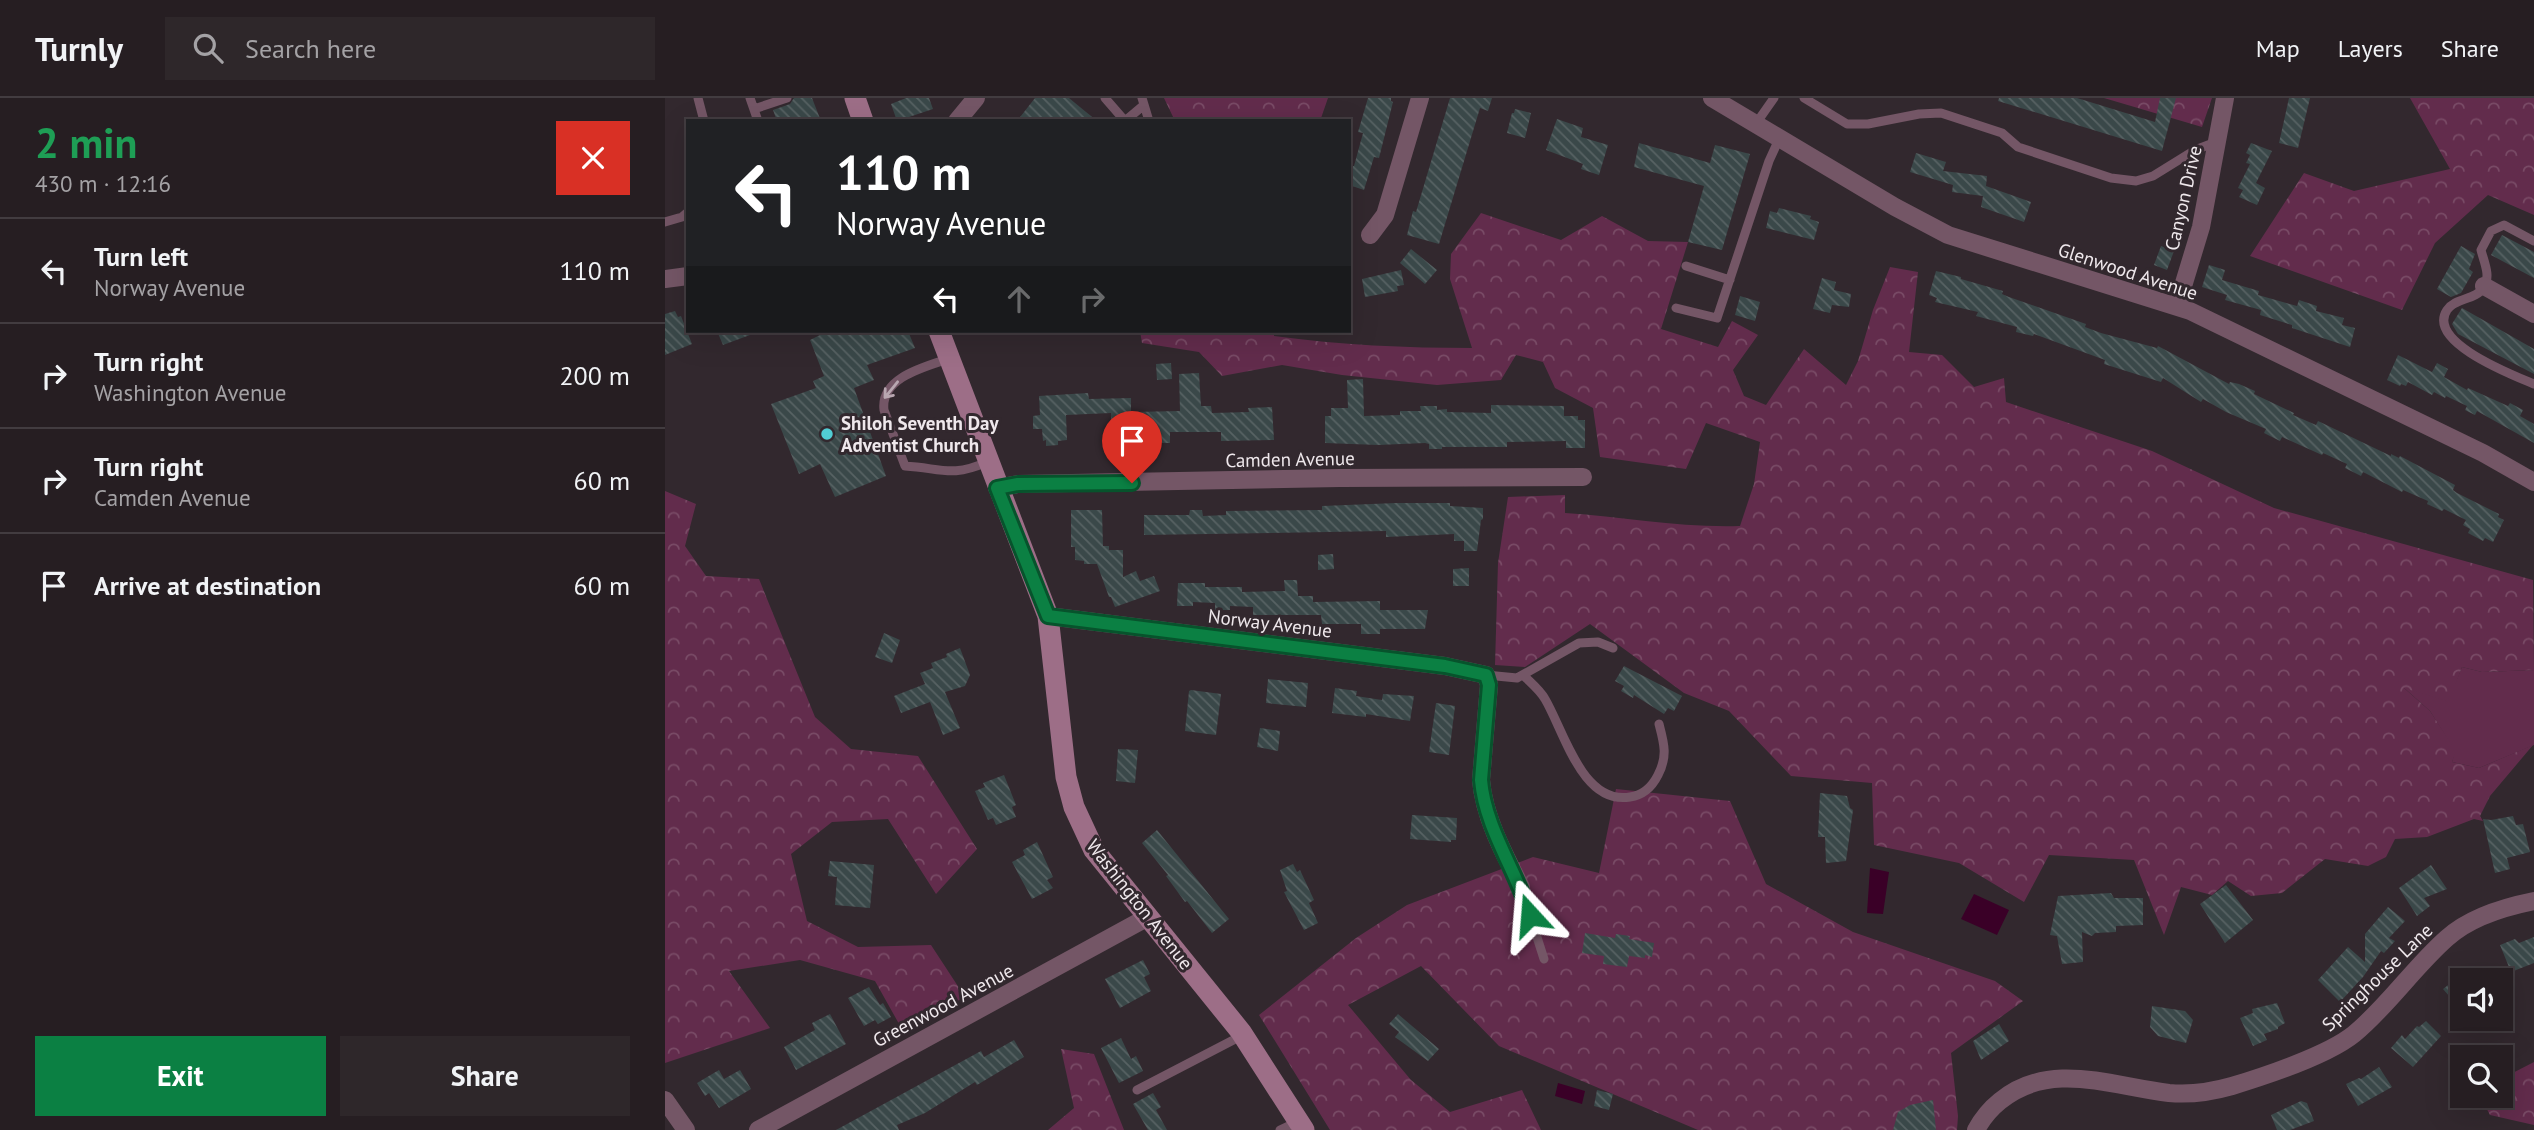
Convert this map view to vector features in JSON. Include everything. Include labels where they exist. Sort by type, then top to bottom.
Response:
[{"type":"street","points":[[855,98],[862,119]]},
{"type":"street","points":[[959,119],[976,98]]},
{"type":"street","points":[[1370,235],[1385,215],[1420,98]]},
{"type":"street","name":"Glenwood Avenue","points":[[1712,98],[1948,235],[2157,302],[2177,306],[2483,453],[2534,482]]},
{"type":"street","name":"Canyon Drive","points":[[2177,306],[2201,227],[2225,98]]},
{"type":"street","points":[[665,279],[686,275]]},
{"type":"street","points":[[2484,286],[2534,314]]},
{"type":"street","name":"Washington Avenue","points":[[940,333],[1048,616],[1066,777],[1074,807],[1094,850],[1243,1035],[1294,1127]]},
{"type":"street","name":"Camden Avenue","points":[[997,488],[1018,484],[1583,477]]},
{"type":"street","name":"Norway Avenue","points":[[1048,616],[1445,666],[1486,675]]},
{"type":"street","points":[[1486,675],[1489,685],[1482,795],[1507,861],[1521,887]]},
{"type":"street","name":"Springhouse Lane","points":[[1976,1130],[1992,1108],[2008,1095],[2039,1080],[2074,1078],[2171,1093],[2190,1093],[2234,1085],[2334,1048],[2354,1034],[2448,937],[2479,918],[2509,906],[2534,901]]},
{"type":"street","name":"Greenwood Avenue","points":[[758,1130],[1148,917]]},
{"type":"street","points":[[665,1100],[686,1130]]},
{"type":"lane","points":[[698,98],[703,119]]},
{"type":"lane","points":[[750,98],[757,119]]},
{"type":"lane","points":[[754,109],[787,98]]},
{"type":"lane","points":[[1105,98],[1123,119]]},
{"type":"lane","points":[[1755,125],[1774,98]]},
{"type":"lane","points":[[1804,98],[1847,124],[1868,124],[1919,114],[1941,113],[2002,133],[2018,148],[2111,178],[2136,181],[2154,176],[2195,150],[2218,142]]},
{"type":"lane","points":[[1127,119],[1143,101]]},
{"type":"lane","points":[[1143,101],[1148,119]]},
{"type":"lane","points":[[1676,308],[1717,318],[1769,161],[1779,139]]},
{"type":"lane","points":[[665,222],[682,218],[686,214]]},
{"type":"lane","points":[[2534,242],[2504,225],[2491,231],[2481,250],[2487,275],[2484,286],[2476,295],[2456,301],[2447,311],[2444,323],[2449,337],[2493,366],[2534,384]]},
{"type":"lane","points":[[1686,266],[1730,280]]},
{"type":"lane","points":[[950,359],[922,368],[897,381],[887,391],[883,401],[891,429],[905,466],[951,472],[968,470],[988,461]]},
{"type":"lane","points":[[1486,675],[1510,678],[1523,675],[1579,643],[1598,642],[1613,648]]},
{"type":"lane","points":[[1523,675],[1543,696],[1587,779],[1614,798],[1643,794],[1654,783],[1663,766],[1666,748],[1658,724]]},
{"type":"lane","points":[[1521,887],[1544,959]]},
{"type":"lane","points":[[1137,1090],[1243,1035]]},
{"type":"green space","points":[[1164,98],[1328,98],[1321,119],[1174,119]]},
{"type":"green space","points":[[2104,98],[2212,98],[2202,127]]},
{"type":"green space","points":[[2410,98],[2534,98],[2534,215],[2488,195],[2435,243],[2402,310],[2250,256],[2304,173],[2354,191],[2450,169]]},
{"type":"green space","points":[[1481,213],[1561,240],[1602,216],[1648,241],[1688,242],[1661,329],[1718,347],[1732,321],[1758,335],[1733,370],[1744,396],[1766,405],[1804,349],[1846,385],[1858,361],[1873,310],[1890,267],[1918,272],[1909,352],[1942,355],[1974,387],[2004,378],[2006,402],[2152,451],[2274,508],[2533,580],[2534,670],[2482,672],[2462,667],[2449,702],[2404,688],[2430,711],[2456,751],[2452,762],[2479,768],[2533,745],[2490,796],[2480,816],[2483,821],[2474,819],[2427,837],[2395,839],[2386,857],[2368,866],[2325,859],[2282,893],[2251,896],[2228,881],[2212,895],[2181,887],[2164,935],[2134,860],[2049,855],[2024,902],[1959,863],[1874,845],[1872,783],[1791,776],[1729,711],[1684,693],[1590,624],[1525,667],[1495,665],[1498,563],[1508,497],[1565,495],[1565,513],[1675,524],[1740,526],[1754,484],[1760,442],[1706,423],[1686,469],[1600,457],[1593,408],[1555,388],[1543,362],[1516,355],[1501,380],[1437,385],[1342,375],[1282,365],[1222,376],[1199,352],[1142,343],[1140,333],[1274,333],[1274,336],[1323,342],[1472,348],[1450,279],[1451,254]]},
{"type":"green space","points":[[665,491],[696,504],[685,546],[706,576],[759,579],[815,717],[851,749],[918,756],[977,849],[936,894],[888,819],[832,822],[791,854],[807,921],[858,947],[931,945],[965,997],[903,1031],[875,981],[800,960],[729,971],[770,1028],[665,1063]]},
{"type":"green space","points":[[2462,667],[2482,672],[2534,670],[2534,745],[2479,768],[2452,762],[2455,751],[2430,711],[2403,687],[2448,701]]},
{"type":"green space","points":[[1616,789],[1730,801],[1766,884],[1853,932],[1995,981],[2023,1001],[1951,1053],[1957,1130],[1698,1130],[1499,1046],[1421,966],[1348,1005],[1411,1080],[1450,1112],[1522,1090],[1541,1130],[1330,1130],[1259,1015],[1356,938],[1407,905],[1533,857],[1599,873]]},
{"type":"green space","points":[[1061,1049],[1094,1054],[1124,1130],[1048,1130],[1074,1108]]},
{"type":"green space","points":[[2534,1062],[2534,1125],[2490,1115],[2486,1108],[2513,1108],[2513,1073]]},
{"type":"shaded area","points":[[1870,868],[1889,872],[1883,914],[1867,913]]},
{"type":"shaded area","points":[[1974,894],[2009,910],[1997,935],[1961,919]]},
{"type":"shaded area","points":[[1558,1083],[1585,1091],[1582,1104],[1555,1096]]},
{"type":"building","points":[[794,98],[812,98],[820,119],[776,119],[773,110],[790,104]]},
{"type":"building","points":[[906,98],[929,98],[933,109],[896,119],[891,104]]},
{"type":"building","points":[[1035,98],[1069,98],[1095,119],[1019,119]]},
{"type":"building","points":[[1368,98],[1391,98],[1393,102],[1379,158],[1374,157],[1364,190],[1351,186],[1351,166],[1354,166],[1363,133],[1358,132]]},
{"type":"building","points":[[1450,98],[1492,98],[1488,111],[1480,108],[1439,244],[1407,235]]},
{"type":"building","points":[[1999,98],[2077,98],[2155,122],[2160,98],[2176,98],[2162,151],[1998,101]]},
{"type":"building","points":[[2289,98],[2310,98],[2298,148],[2279,143]]},
{"type":"building","points":[[1515,109],[1531,113],[1525,138],[1507,133]]},
{"type":"building","points":[[1557,119],[1583,128],[1581,137],[1608,145],[1599,175],[1581,169],[1583,164],[1546,150]]},
{"type":"building","points":[[1639,143],[1710,163],[1715,145],[1750,154],[1722,250],[1688,242],[1704,186],[1634,167]]},
{"type":"building","points":[[2251,143],[2272,151],[2256,183],[2265,188],[2257,205],[2239,197],[2243,190],[2238,188],[2250,164],[2246,163],[2250,155],[2246,153]]},
{"type":"building","points":[[1916,153],[1946,162],[1943,171],[1987,176],[1986,186],[2031,202],[2024,222],[1981,207],[1983,196],[1952,192],[1953,185],[1910,172]]},
{"type":"building","points":[[1779,208],[1811,216],[1810,219],[1819,222],[1814,240],[1766,228],[1770,211],[1777,213]]},
{"type":"building","points":[[2502,235],[2534,252],[2534,278],[2491,255]]},
{"type":"building","points":[[2161,246],[2174,251],[2167,270],[2154,265]]},
{"type":"building","points":[[2461,246],[2475,254],[2469,269],[2473,272],[2461,293],[2451,297],[2437,289]]},
{"type":"building","points":[[1411,249],[1437,270],[1425,284],[1400,263]]},
{"type":"building","points":[[2209,265],[2225,270],[2222,280],[2259,291],[2258,295],[2297,306],[2299,300],[2317,306],[2316,311],[2344,318],[2342,325],[2355,328],[2350,347],[2292,328],[2292,325],[2260,315],[2261,310],[2225,300],[2227,295],[2202,287]]},
{"type":"building","points":[[1401,270],[1404,285],[1397,286],[1398,291],[1365,297],[1362,279]]},
{"type":"building","points":[[1936,271],[2003,291],[2002,294],[2086,324],[2085,327],[2101,333],[2157,348],[2158,346],[2229,384],[2239,384],[2255,391],[2254,394],[2294,413],[2293,415],[2316,425],[2318,421],[2391,456],[2400,456],[2455,485],[2453,490],[2457,493],[2499,514],[2498,517],[2504,520],[2493,542],[2485,538],[2483,541],[2468,533],[2470,529],[2463,525],[2466,520],[2363,472],[2361,476],[2345,468],[2347,464],[2323,453],[2322,455],[2282,437],[2280,441],[2264,433],[2266,429],[2203,399],[2201,402],[2163,378],[2161,382],[2104,364],[2105,360],[2034,334],[2016,332],[2017,327],[1976,316],[1978,312],[1935,302],[1937,298],[1929,295]]},
{"type":"building","points":[[1822,278],[1836,282],[1834,290],[1851,294],[1849,307],[1832,305],[1830,313],[1813,309]]},
{"type":"building","points":[[1740,296],[1760,302],[1755,321],[1735,315]]},
{"type":"building","points":[[2462,308],[2534,349],[2534,374],[2458,334],[2452,324]]},
{"type":"building","points":[[675,311],[678,317],[681,316],[692,344],[665,355],[665,314]]},
{"type":"building","points":[[718,333],[755,333],[723,345]]},
{"type":"building","name":"Shiloh Seventh Day Adventist Church","points":[[909,333],[915,348],[867,365],[874,380],[854,388],[886,476],[835,497],[820,464],[799,474],[771,404],[816,388],[813,381],[824,376],[810,340],[820,335]]},
{"type":"building","points":[[2398,355],[2432,372],[2437,363],[2448,369],[2444,377],[2467,390],[2468,388],[2508,406],[2510,403],[2523,410],[2520,416],[2534,424],[2534,443],[2477,411],[2475,415],[2465,410],[2467,406],[2446,396],[2445,398],[2434,392],[2432,395],[2408,382],[2406,386],[2400,386],[2387,380]]},
{"type":"building","points":[[1171,363],[1172,379],[1157,380],[1156,364]]},
{"type":"building","points":[[1199,373],[1201,406],[1211,406],[1212,413],[1249,412],[1248,408],[1272,407],[1274,440],[1221,441],[1221,432],[1170,432],[1170,443],[1112,443],[1111,413],[1066,415],[1067,440],[1058,441],[1058,445],[1046,446],[1042,429],[1033,429],[1033,416],[1040,415],[1039,396],[1088,393],[1089,399],[1131,398],[1131,412],[1180,411],[1179,374]]},
{"type":"building","points":[[1363,379],[1364,416],[1400,415],[1400,411],[1421,411],[1420,406],[1437,406],[1437,410],[1447,409],[1447,412],[1491,413],[1491,405],[1564,406],[1564,416],[1578,416],[1578,420],[1585,420],[1585,448],[1566,448],[1566,441],[1507,442],[1507,447],[1442,449],[1429,449],[1429,444],[1425,443],[1325,443],[1325,416],[1331,416],[1331,408],[1348,408],[1347,380]]},
{"type":"building","points":[[1450,503],[1450,506],[1483,508],[1477,551],[1464,551],[1464,541],[1454,541],[1454,534],[1386,537],[1386,531],[1144,535],[1144,515],[1189,515],[1190,510],[1202,510],[1203,516],[1226,515],[1226,511],[1322,510],[1322,506]]},
{"type":"building","points":[[1071,510],[1102,510],[1103,546],[1109,546],[1109,550],[1123,550],[1123,577],[1136,571],[1140,581],[1154,576],[1160,591],[1115,607],[1097,564],[1084,564],[1084,561],[1075,560],[1075,547],[1071,547]]},
{"type":"building","points":[[1333,554],[1334,569],[1318,570],[1318,555]]},
{"type":"building","points":[[1469,568],[1469,586],[1453,586],[1453,569]]},
{"type":"building","points":[[1284,580],[1297,580],[1298,596],[1313,596],[1313,602],[1380,601],[1380,610],[1428,610],[1425,629],[1380,629],[1380,634],[1361,634],[1361,624],[1322,624],[1321,615],[1253,615],[1253,607],[1230,606],[1230,610],[1215,610],[1215,603],[1193,602],[1193,606],[1177,606],[1178,583],[1205,583],[1205,587],[1242,587],[1242,592],[1285,591]]},
{"type":"building","points":[[884,633],[900,640],[892,663],[875,657]]},
{"type":"building","points":[[960,648],[970,675],[965,686],[945,692],[960,728],[943,735],[930,702],[901,713],[894,696],[925,684],[920,673],[933,668],[931,663]]},
{"type":"building","points":[[1624,666],[1682,696],[1674,711],[1668,708],[1664,714],[1634,695],[1633,698],[1621,691],[1624,686],[1615,681]]},
{"type":"building","points":[[1268,679],[1308,683],[1306,707],[1266,703]]},
{"type":"building","points":[[1335,688],[1357,691],[1356,696],[1382,700],[1383,694],[1414,696],[1410,721],[1366,714],[1366,717],[1332,713]]},
{"type":"building","points":[[1191,690],[1221,694],[1216,735],[1185,731]]},
{"type":"building","points":[[1436,703],[1455,706],[1449,755],[1429,752]]},
{"type":"building","points":[[1260,728],[1280,731],[1278,751],[1257,747]]},
{"type":"building","points":[[1118,749],[1138,750],[1135,783],[1116,781]]},
{"type":"building","points":[[1004,775],[1016,805],[1012,807],[1016,817],[996,825],[993,818],[988,820],[975,791],[985,787],[983,783]]},
{"type":"building","points":[[1820,793],[1847,796],[1853,810],[1846,861],[1826,863],[1825,837],[1818,837]]},
{"type":"building","points":[[1412,815],[1457,818],[1456,840],[1451,842],[1410,839]]},
{"type":"building","points":[[2513,816],[2516,825],[2523,824],[2530,852],[2507,858],[2510,869],[2495,873],[2483,819]]},
{"type":"building","points":[[1157,830],[1229,919],[1212,933],[1187,901],[1185,902],[1166,876],[1168,875],[1142,843]]},
{"type":"building","points":[[1037,842],[1053,877],[1047,880],[1053,888],[1032,899],[1012,862],[1025,855],[1023,850]]},
{"type":"building","points":[[830,861],[874,865],[870,908],[835,905],[837,877],[828,876]]},
{"type":"building","points":[[1293,864],[1297,872],[1300,870],[1314,900],[1309,903],[1318,923],[1304,930],[1284,892],[1287,891],[1280,870]]},
{"type":"building","points":[[2431,865],[2447,889],[2424,898],[2430,906],[2417,916],[2399,888]]},
{"type":"building","points":[[2226,885],[2253,920],[2225,943],[2200,904]]},
{"type":"building","points":[[2111,893],[2114,898],[2143,898],[2143,925],[2116,926],[2116,932],[2095,933],[2092,936],[2082,932],[2083,962],[2062,964],[2057,936],[2050,935],[2058,896]]},
{"type":"building","points":[[2388,907],[2405,921],[2389,938],[2395,941],[2384,953],[2381,951],[2363,977],[2340,1002],[2318,980],[2348,947],[2365,962],[2365,934]]},
{"type":"building","points":[[1585,933],[1615,938],[1616,934],[1630,936],[1629,939],[1654,943],[1652,957],[1629,956],[1627,967],[1603,964],[1604,956],[1582,953]]},
{"type":"building","points":[[2534,937],[2534,963],[2513,971],[2500,945],[2515,939],[2519,943]]},
{"type":"building","points":[[1143,960],[1150,974],[1144,977],[1151,991],[1120,1008],[1105,979]]},
{"type":"building","points":[[2450,984],[2450,997],[2443,989]]},
{"type":"building","points":[[869,987],[891,1017],[878,1024],[875,1020],[864,1026],[848,998]]},
{"type":"building","points":[[2277,1003],[2285,1023],[2264,1034],[2267,1040],[2253,1046],[2240,1018],[2253,1013],[2252,1009]]},
{"type":"building","points":[[2152,1006],[2185,1011],[2193,1020],[2186,1043],[2158,1036],[2150,1027]]},
{"type":"building","points":[[830,1014],[846,1044],[796,1070],[784,1047],[815,1030],[812,1023]]},
{"type":"building","points":[[1398,1014],[1439,1049],[1428,1061],[1395,1037],[1399,1032],[1389,1024]]},
{"type":"building","points":[[2426,1021],[2441,1036],[2413,1067],[2391,1048],[2402,1035],[2405,1039]]},
{"type":"building","points":[[1999,1024],[2009,1041],[1981,1060],[1973,1041]]},
{"type":"building","points":[[1121,1038],[1131,1059],[1136,1056],[1143,1071],[1119,1083],[1101,1048]]},
{"type":"building","points":[[1014,1040],[1024,1057],[977,1085],[975,1082],[925,1113],[897,1125],[899,1130],[836,1130],[981,1051],[984,1057]]},
{"type":"building","points":[[2379,1067],[2392,1087],[2358,1106],[2346,1084],[2361,1079]]},
{"type":"building","points":[[719,1070],[724,1079],[740,1070],[751,1089],[719,1108],[709,1093],[705,1096],[697,1083]]},
{"type":"building","points":[[1597,1090],[1613,1094],[1609,1110],[1594,1106]]},
{"type":"building","points":[[1153,1093],[1161,1107],[1156,1110],[1167,1130],[1148,1130],[1133,1104]]},
{"type":"building","points":[[1933,1100],[1936,1130],[1893,1130],[1898,1112],[1910,1105]]},
{"type":"building","points":[[2301,1101],[2307,1103],[2314,1121],[2290,1130],[2277,1130],[2271,1115]]},
{"type":"place","name":"Shiloh Seventh Day Adventist Church","points":[[827,434]]},
{"type":"route","points":[[1132,483],[1018,484],[997,488],[1048,616],[1445,666],[1486,675],[1489,685],[1482,795],[1530,915]]}]
